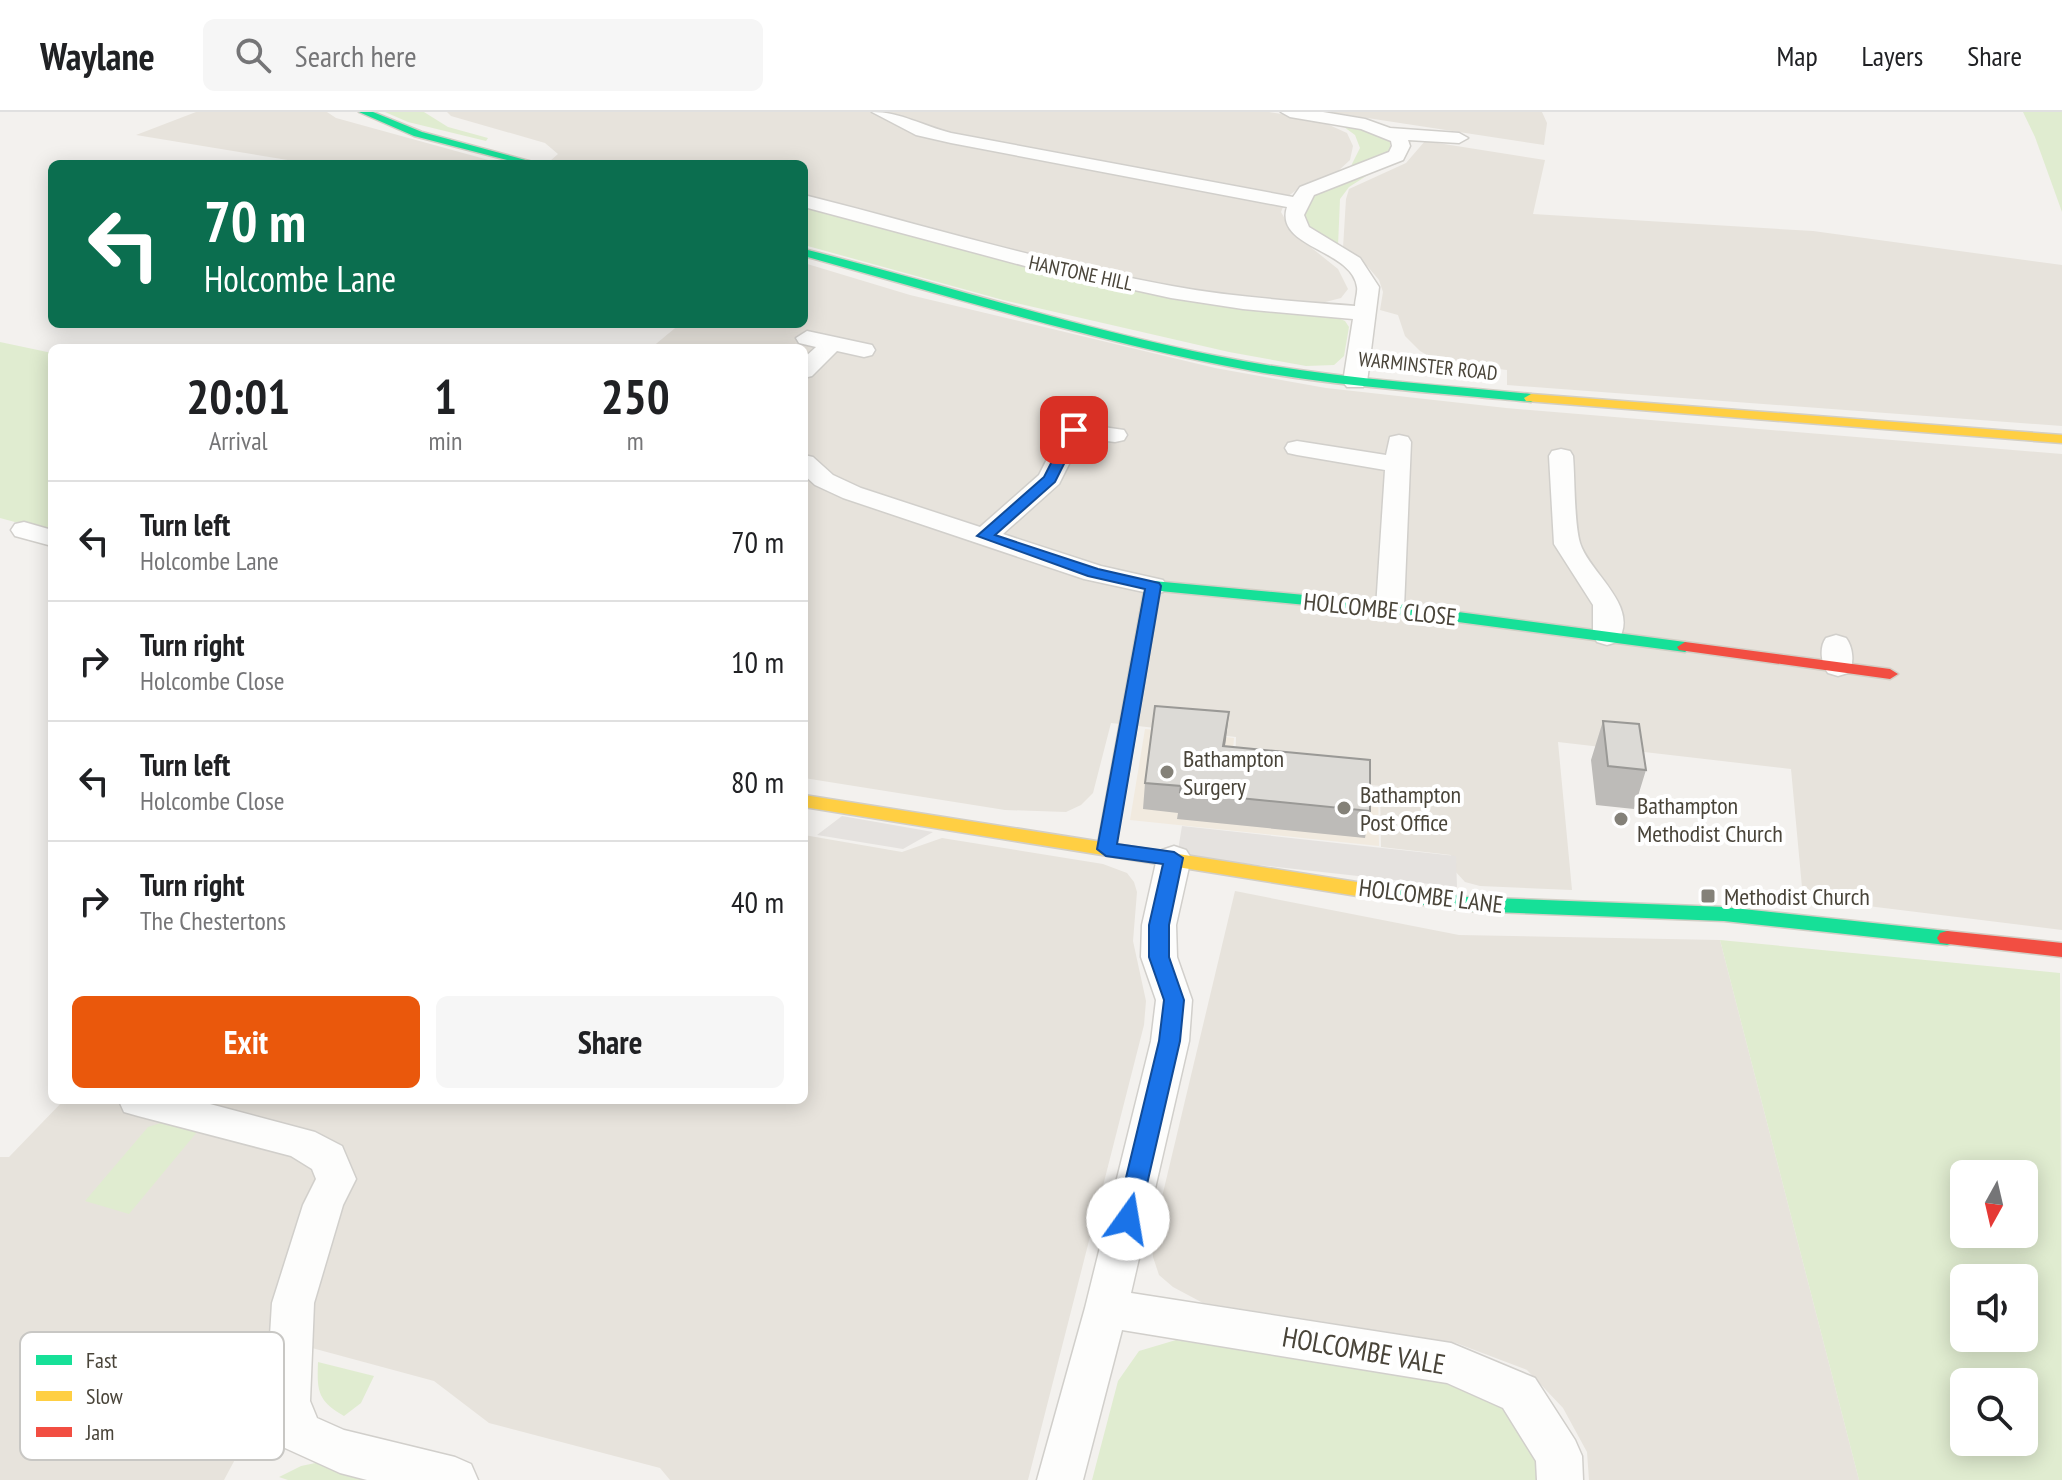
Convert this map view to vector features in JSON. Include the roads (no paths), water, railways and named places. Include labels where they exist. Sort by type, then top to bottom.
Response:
[{"type":"main road","points":[[364,112],[386,124],[418,134],[519,160]]},
{"type":"main road","name":"WARMINSTER ROAD","points":[[808,253],[1030,314],[1218,360],[1355,382],[1728,415],[2062,439]]},
{"type":"main road","points":[[1106,849],[1153,586]]},
{"type":"main road","name":"HOLCOMBE CLOSE","points":[[1153,586],[1390,608],[1607,636],[1837,656],[1890,674]]},
{"type":"main road","name":"HOLCOMBE LANE","points":[[808,803],[1453,902],[1724,914],[2062,950]]},
{"type":"street","points":[[881,112],[922,131],[951,138],[1296,203]]},
{"type":"street","points":[[1290,112],[1365,124],[1391,133],[1399,138],[1401,146],[1396,156],[1307,191],[1292,213],[1294,223],[1313,239],[1346,257],[1362,272],[1368,287],[1355,382]]},
{"type":"street","points":[[1391,133],[1459,138]]},
{"type":"street","name":"HANTONE HILL","points":[[808,202],[1037,264],[1173,292],[1265,306],[1364,313]]},
{"type":"street","points":[[807,338],[864,350]]},
{"type":"street","points":[[808,367],[831,344]]},
{"type":"street","points":[[985,536],[1050,479],[1079,421],[1115,435]]},
{"type":"street","points":[[1297,448],[1399,454],[1390,608]]},
{"type":"street","points":[[1561,456],[1577,503],[1567,544],[1607,605],[1607,636]]},
{"type":"street","name":"HOLCOMBE CLOSE","points":[[808,466],[824,480],[852,493],[1094,573],[1153,586]]},
{"type":"street","points":[[24,530],[48,537]]},
{"type":"street","points":[[1060,1480],[1106,1308],[1170,1041],[1174,1000],[1159,957],[1159,925],[1174,858]]},
{"type":"street","points":[[150,1104],[301,1143],[328,1158],[336,1179],[323,1205],[293,1303],[288,1401],[301,1433],[340,1451],[455,1480]]},
{"type":"street","name":"HOLCOMBE VALE","points":[[1106,1308],[1451,1363],[1519,1393],[1559,1456],[1560,1480]]},
{"type":"place","name":"Bathampton Surgery","points":[[1167,772]]},
{"type":"place","name":"Bathampton Post Office","points":[[1344,808]]},
{"type":"place","name":"Bathampton Methodist Church","points":[[1621,819]]},
{"type":"place","name":"Methodist Church","points":[[1708,896]]}]
